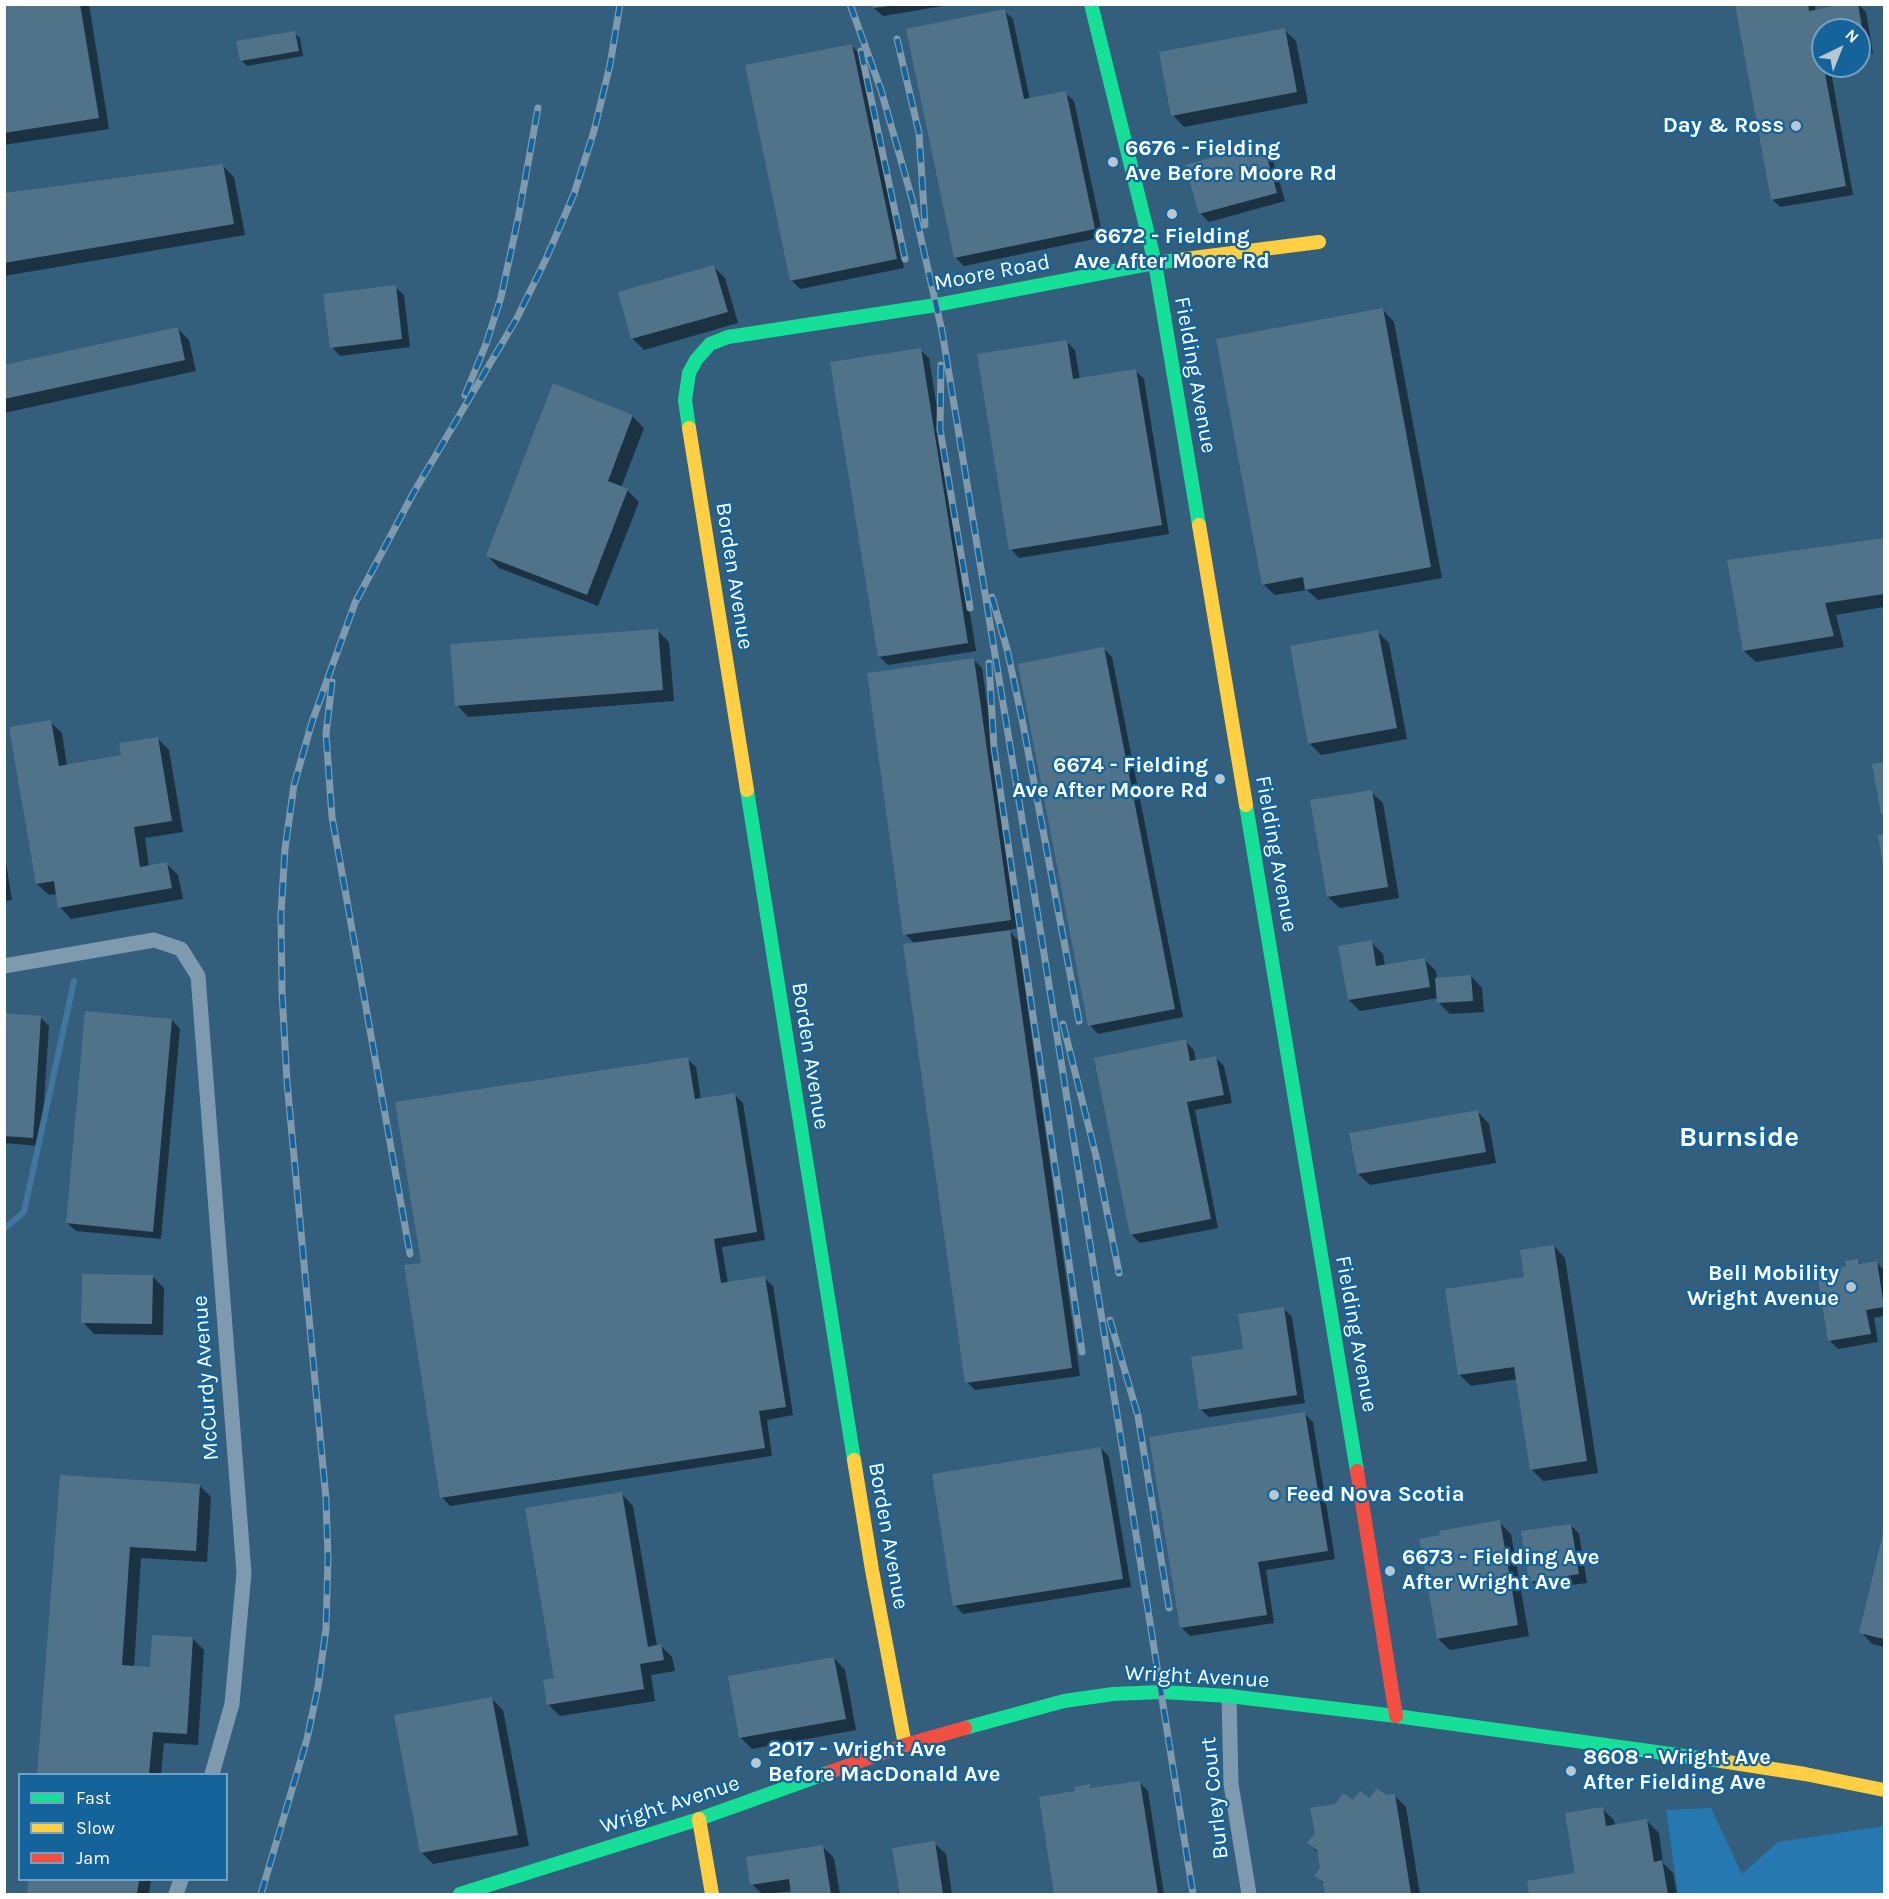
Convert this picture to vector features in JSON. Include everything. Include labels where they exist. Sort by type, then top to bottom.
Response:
[{"type":"street","name":"Fielding Avenue","points":[[1091,4],[1155,263],[1362,1499],[1396,1716]]},
{"type":"street","name":"Moore Road","points":[[689,373],[696,360],[711,344],[728,337],[936,305],[1155,263],[1318,242]]},
{"type":"street","name":"Borden Avenue","points":[[689,373],[686,400],[689,432],[868,1547],[905,1745]]},
{"type":"street","name":"McCurdy Avenue","points":[[4,966],[154,940],[181,949],[198,976],[244,1573],[232,1704],[212,1773]]},
{"type":"street","name":"Wright Avenue","points":[[460,1894],[699,1819],[905,1745],[1064,1701],[1113,1694],[1162,1692],[1229,1696],[1396,1716],[1731,1762],[1884,1790]]},
{"type":"street","name":"Burley Court","points":[[1229,1696],[1231,1784],[1249,1894]]},
{"type":"street","points":[[699,1819],[711,1894]]},
{"type":"shaded area","points":[[1711,1808],[1742,1874],[1778,1842],[1884,1826],[1884,1894],[1678,1894],[1666,1810]]},
{"type":"building","points":[[4,4],[80,4],[99,118],[4,133]]},
{"type":"building","points":[[872,4],[889,4],[889,6],[873,8]]},
{"type":"building","name":"Day & Ross","points":[[1735,4],[1808,4],[1809,11],[1844,4],[1858,4],[1860,18],[1811,18],[1811,78],[1826,78],[1846,186],[1771,200]]},
{"type":"building","points":[[1005,9],[1024,99],[1066,91],[1095,229],[954,258],[906,29]]},
{"type":"building","points":[[1285,28],[1297,92],[1171,116],[1159,52]]},
{"type":"building","points":[[295,31],[299,51],[240,61],[236,41]]},
{"type":"building","points":[[852,44],[897,259],[790,281],[745,65]]},
{"type":"building","points":[[1263,143],[1277,193],[1199,214],[1185,165]]},
{"type":"building","points":[[223,164],[234,224],[4,263],[4,193]]},
{"type":"building","points":[[714,265],[728,312],[631,339],[618,292]]},
{"type":"building","points":[[396,285],[402,339],[330,348],[323,294]]},
{"type":"building","points":[[1383,308],[1431,567],[1305,590],[1303,577],[1262,585],[1216,339]]},
{"type":"building","points":[[178,327],[185,360],[4,399],[4,365]]},
{"type":"building","points":[[1067,340],[1073,379],[1136,369],[1162,525],[1009,550],[977,354]]},
{"type":"building","points":[[921,348],[968,643],[878,657],[830,362]]},
{"type":"building","points":[[553,383],[633,415],[608,481],[628,489],[587,595],[486,556]]},
{"type":"building","points":[[1884,538],[1884,594],[1825,603],[1834,636],[1743,651],[1727,560]]},
{"type":"building","points":[[658,629],[663,690],[455,706],[450,644]]},
{"type":"building","points":[[1378,630],[1397,728],[1308,744],[1290,646]]},
{"type":"building","points":[[1104,647],[1175,1009],[1088,1026],[1018,664]]},
{"type":"building","points":[[974,658],[1011,920],[903,935],[867,673]]},
{"type":"building","points":[[51,720],[59,766],[121,755],[119,743],[158,737],[172,821],[134,827],[140,867],[167,862],[172,888],[58,908],[54,881],[36,884],[9,727]]},
{"type":"building","points":[[1884,762],[1884,813],[1881,814],[1872,764]]},
{"type":"building","points":[[1372,790],[1388,887],[1327,897],[1310,800]]},
{"type":"building","points":[[1884,834],[1884,865],[1883,865],[1878,835]]},
{"type":"building","points":[[1010,930],[1072,1368],[965,1383],[903,944]]},
{"type":"building","points":[[1372,940],[1376,966],[1425,958],[1430,987],[1348,1000],[1338,946]]},
{"type":"building","points":[[1471,975],[1473,1001],[1437,1003],[1435,978]]},
{"type":"building","points":[[85,1011],[172,1019],[153,1232],[66,1223]]},
{"type":"building","points":[[4,1013],[41,1016],[33,1138],[4,1136]]},
{"type":"building","points":[[1186,1039],[1190,1061],[1216,1056],[1224,1095],[1187,1102],[1211,1219],[1130,1235],[1094,1058]]},
{"type":"building","points":[[688,1057],[695,1099],[735,1093],[757,1232],[714,1239],[721,1283],[765,1276],[786,1407],[759,1411],[765,1448],[440,1498],[404,1265],[421,1263],[395,1102]]},
{"type":"building","points":[[1478,1110],[1486,1152],[1357,1174],[1349,1133]]},
{"type":"building","points":[[1554,1245],[1587,1461],[1530,1470],[1514,1367],[1458,1375],[1445,1289],[1524,1277],[1520,1250]]},
{"type":"building","name":"Bell Mobility Wright Avenue","points":[[1858,1259],[1859,1264],[1877,1261],[1884,1307],[1866,1310],[1871,1334],[1828,1341],[1817,1271],[1846,1266],[1845,1261]]},
{"type":"building","points":[[82,1274],[153,1275],[152,1324],[81,1323]]},
{"type":"building","points":[[1284,1307],[1297,1395],[1199,1410],[1191,1357],[1243,1349],[1238,1314]]},
{"type":"building","points":[[1305,1412],[1328,1551],[1258,1562],[1267,1615],[1180,1628],[1149,1437]]},
{"type":"building","points":[[1101,1447],[1123,1579],[953,1606],[932,1474]]},
{"type":"building","points":[[60,1475],[200,1484],[196,1551],[130,1547],[122,1665],[150,1667],[152,1635],[193,1637],[187,1734],[153,1732],[149,1773],[37,1773]]},
{"type":"building","points":[[622,1492],[648,1647],[661,1644],[664,1660],[640,1664],[644,1689],[547,1705],[543,1680],[554,1678],[525,1508]]},
{"type":"building","points":[[1500,1520],[1518,1625],[1437,1639],[1419,1539],[1440,1535],[1439,1531]]},
{"type":"building","points":[[1571,1524],[1579,1574],[1529,1582],[1521,1531]]},
{"type":"building","points":[[1884,1529],[1884,1639],[1859,1633]]},
{"type":"building","points":[[834,1657],[846,1719],[739,1738],[728,1676]]},
{"type":"building","points":[[492,1697],[518,1835],[420,1853],[394,1715]]},
{"type":"building","points":[[1140,1781],[1158,1894],[1054,1894],[1039,1797],[1075,1791],[1074,1787],[1090,1784],[1090,1788]]},
{"type":"building","points":[[1377,1788],[1387,1795],[1395,1794],[1411,1894],[1325,1894],[1323,1882],[1314,1876],[1320,1868],[1317,1850],[1307,1843],[1315,1833],[1310,1808],[1335,1804],[1343,1793],[1353,1800],[1360,1791],[1370,1798]]},
{"type":"building","points":[[1603,1807],[1606,1826],[1647,1819],[1654,1862],[1662,1860],[1668,1894],[1529,1894],[1527,1881],[1575,1873],[1565,1813]]},
{"type":"building","points":[[935,1841],[943,1894],[900,1894],[892,1848]]},
{"type":"building","points":[[823,1845],[831,1894],[791,1894],[789,1879],[750,1885],[746,1857]]},
{"type":"building","points":[[28,1881],[139,1881],[137,1894],[27,1894]]},
{"type":"waterway","points":[[4,1229],[24,1212],[74,981]]},
{"type":"railway","points":[[261,1894],[307,1739],[318,1687],[326,1629],[328,1557],[326,1499],[287,1082],[282,992],[281,914],[285,849],[294,785],[312,722],[355,603],[414,492],[517,318],[574,194],[594,131],[610,65],[620,4]]},
{"type":"railway","points":[[850,4],[881,90],[912,199],[942,331],[1042,941],[1193,1894]]},
{"type":"railway","points":[[897,39],[919,133],[925,225]]},
{"type":"railway","points":[[861,51],[905,259]]},
{"type":"railway","points":[[465,395],[486,344],[501,297],[538,108]]},
{"type":"railway","points":[[941,365],[940,429],[970,608]]},
{"type":"railway","points":[[992,597],[1007,649],[1022,719],[1079,1021]]},
{"type":"railway","points":[[989,663],[994,748],[1082,1352]]},
{"type":"railway","points":[[332,682],[326,734],[332,817],[410,1254]]},
{"type":"railway","points":[[1063,1024],[1096,1156],[1119,1273]]},
{"type":"railway","points":[[1110,1320],[1138,1416],[1169,1608]]},
{"type":"traffic: fast","points":[[1091,4],[1155,263],[1199,525]]},
{"type":"traffic: fast","points":[[689,428],[685,400],[689,373],[696,360],[710,344],[728,337],[936,305],[1185,259]]},
{"type":"traffic: fast","points":[[747,790],[854,1460]]},
{"type":"traffic: fast","points":[[1246,805],[1357,1471]]},
{"type":"traffic: fast","points":[[965,1728],[1064,1701],[1113,1694],[1162,1692],[1229,1696],[1396,1716],[1721,1761]]},
{"type":"traffic: fast","points":[[460,1894],[699,1819],[830,1772]]},
{"type":"traffic: slow","points":[[1185,259],[1319,242]]},
{"type":"traffic: slow","points":[[689,428],[747,790]]},
{"type":"traffic: slow","points":[[1199,525],[1246,805]]},
{"type":"traffic: slow","points":[[854,1460],[905,1745]]},
{"type":"traffic: slow","points":[[1721,1761],[1805,1774],[1884,1790]]},
{"type":"traffic: slow","points":[[699,1819],[712,1894]]},
{"type":"traffic: jam","points":[[1357,1471],[1396,1716]]},
{"type":"traffic: jam","points":[[830,1772],[905,1745],[965,1728]]},
{"type":"place","name":"Day & Ross","points":[[1796,126]]},
{"type":"place","name":"6676 - Fielding Ave Before Moore Rd","points":[[1113,162]]},
{"type":"place","name":"6672 - Fielding Ave After Moore Rd","points":[[1172,214]]},
{"type":"place","name":"6674 - Fielding Ave After Moore Rd","points":[[1220,779]]},
{"type":"place","name":"Bell Mobility Wright Avenue","points":[[1851,1287]]},
{"type":"place","name":"Feed Nova Scotia","points":[[1274,1495]]},
{"type":"place","name":"6673 - Fielding Ave After Wright Ave","points":[[1390,1571]]},
{"type":"place","name":"2017 - Wright Ave Before MacDonald Ave","points":[[756,1763]]},
{"type":"place","name":"8608 - Wright Ave After Fielding Ave","points":[[1571,1771]]},
{"type":"district","name":"Burnside","points":[[1739,1138]]}]
